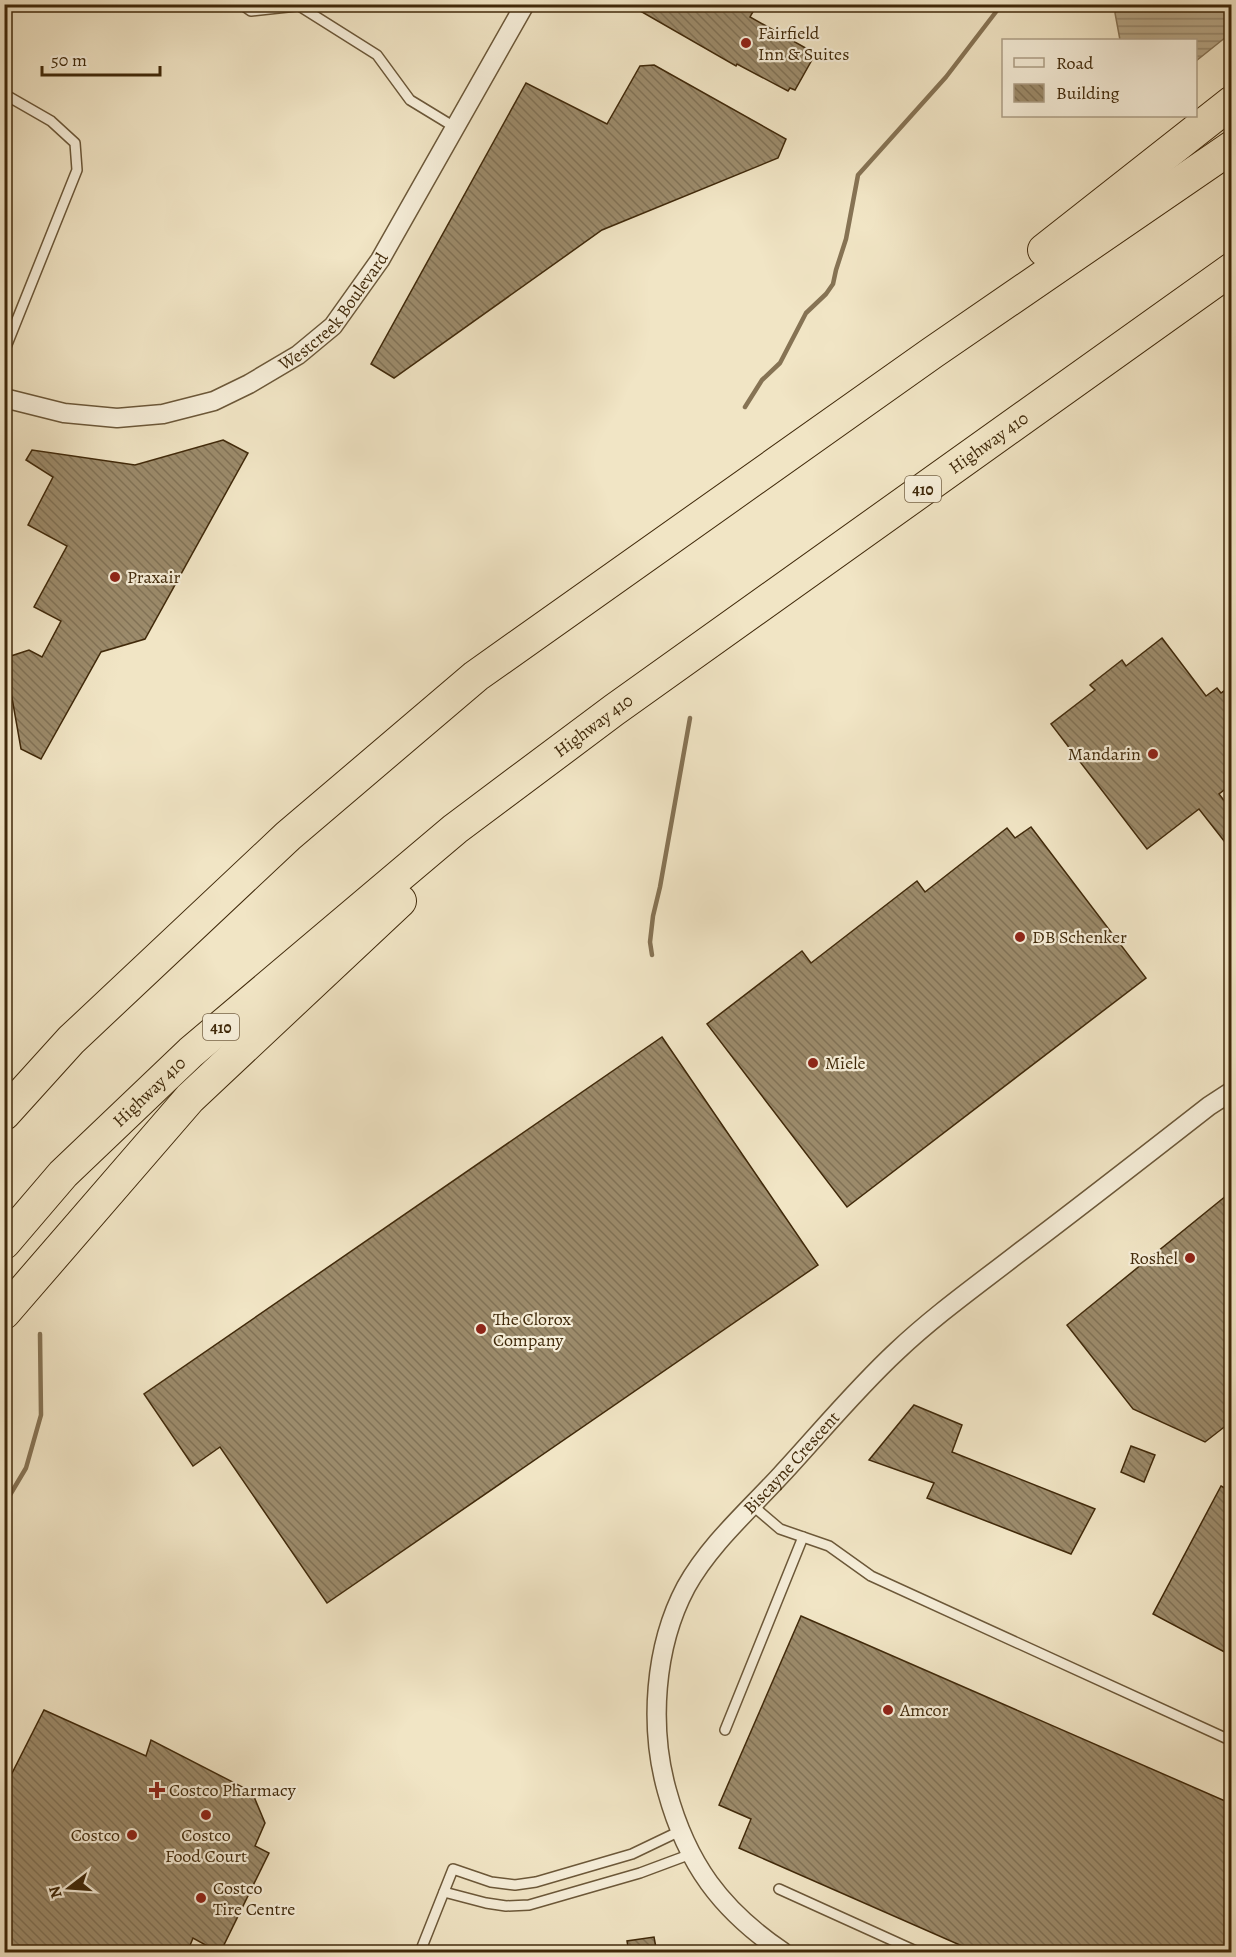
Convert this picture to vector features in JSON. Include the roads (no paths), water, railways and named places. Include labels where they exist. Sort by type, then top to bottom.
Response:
[{"type":"highway","points":[[932,353],[964,308],[1066,235],[1232,102]]},
{"type":"highway","points":[[4,1114],[71,1040],[288,837],[476,676],[932,353],[1232,147]]},
{"type":"highway","name":"Highway 410","points":[[4,1243],[63,1174],[191,1052],[455,829],[615,710],[1232,268]]},
{"type":"highway","points":[[4,1314],[190,1098],[427,876],[455,829]]},
{"type":"highway","points":[[4,1081],[24,1062],[71,1040]]},
{"type":"street","name":"Westcreek Boulevard","points":[[4,398],[64,413],[117,418],[163,414],[214,401],[249,384],[298,355],[333,326],[380,260],[525,4]]},
{"type":"street","name":"Biscayne Crescent","points":[[783,1953],[746,1926],[728,1909],[709,1884],[680,1831],[661,1770],[657,1740],[657,1690],[670,1624],[686,1587],[712,1549],[898,1350],[977,1285],[1209,1106],[1232,1091]]},
{"type":"lane","points":[[241,4],[251,10],[297,5],[377,55],[410,100],[456,128]]},
{"type":"lane","points":[[4,94],[51,121],[75,143],[78,170],[4,352]]},
{"type":"lane","points":[[752,1505],[780,1529],[829,1546],[871,1576],[1232,1741]]},
{"type":"lane","points":[[725,1730],[803,1537]]},
{"type":"lane","points":[[420,1953],[453,1869],[491,1882],[515,1885],[536,1882],[632,1854],[680,1831]]},
{"type":"lane","points":[[444,1892],[506,1906],[529,1905],[640,1873],[691,1854]]},
{"type":"lane","points":[[779,1889],[918,1953]]},
{"type":"waterway","points":[[745,407],[762,380],[780,363],[806,313],[833,284],[846,239],[858,175],[946,77],[1002,4]]},
{"type":"waterway","points":[[652,955],[650,942],[653,916],[690,718]]},
{"type":"waterway","points":[[4,1505],[26,1468],[41,1415],[40,1334]]},
{"type":"place","name":"Fairfield Inn & Suites","points":[[746,43]]},
{"type":"place","name":"Praxair","points":[[115,577]]},
{"type":"place","name":"Mandarin","points":[[1153,754]]},
{"type":"place","name":"DB Schenker","points":[[1020,937]]},
{"type":"place","name":"Miele","points":[[813,1063]]},
{"type":"place","name":"Roshel","points":[[1190,1258]]},
{"type":"place","name":"The Clorox Company","points":[[481,1329]]},
{"type":"place","name":"Amcor","points":[[888,1710]]},
{"type":"place","name":"Costco Pharmacy","points":[[157,1790]]},
{"type":"place","name":"Costco Food Court","points":[[206,1815]]},
{"type":"place","name":"Costco","points":[[132,1835]]},
{"type":"place","name":"Costco Tire Centre","points":[[201,1898]]}]
